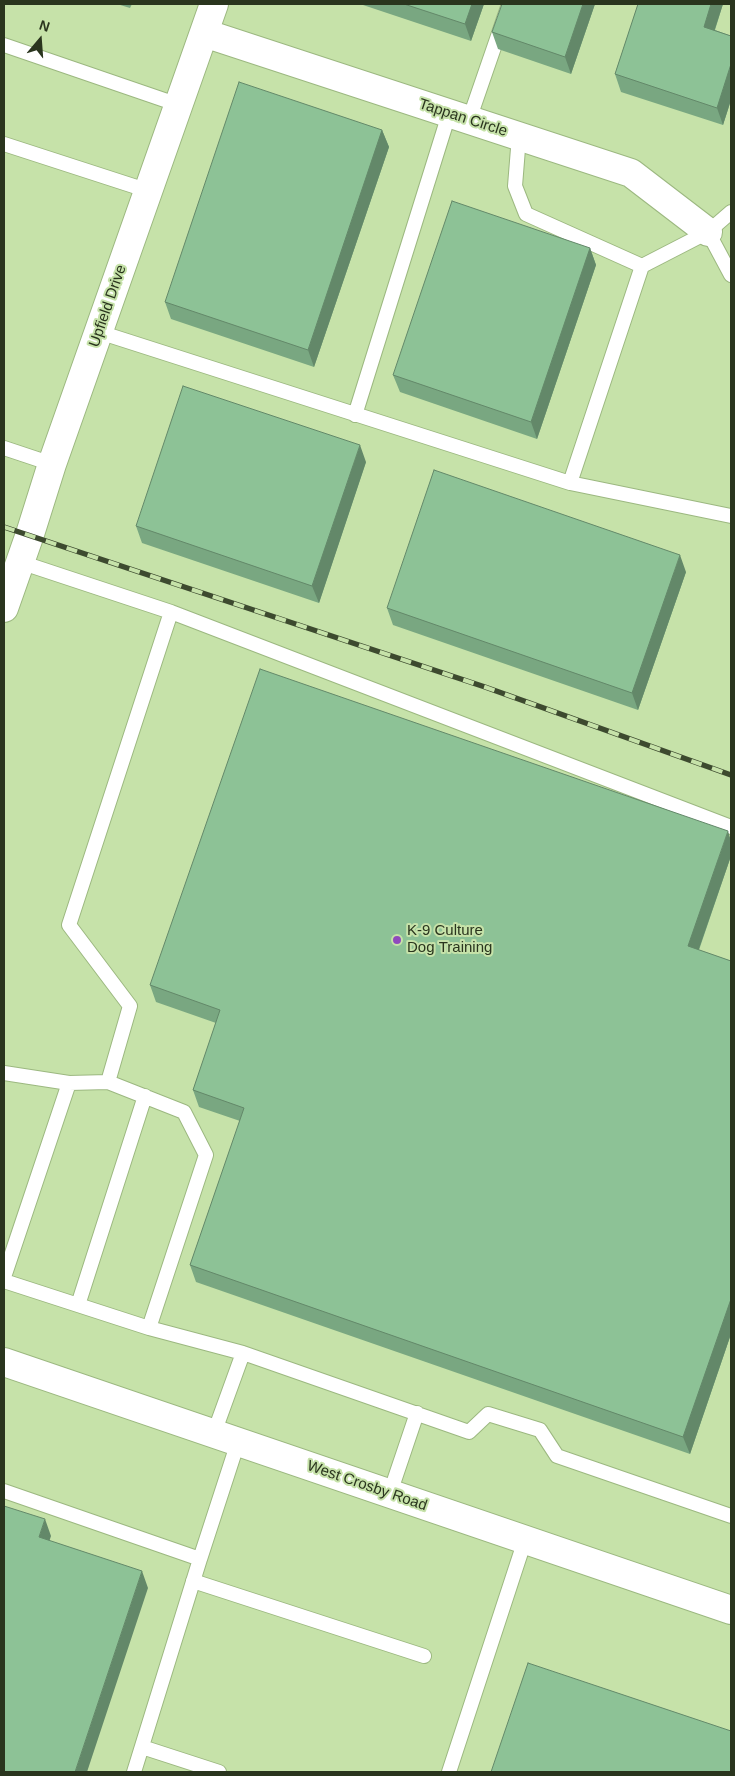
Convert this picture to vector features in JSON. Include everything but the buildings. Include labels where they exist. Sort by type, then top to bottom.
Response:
[{"type":"street","name":"Upfield Drive","points":[[4,605],[214,4]]},
{"type":"street","name":"Tappan Circle","points":[[204,33],[631,174],[708,232]]},
{"type":"street","name":"West Crosby Road","points":[[4,1362],[731,1610]]},
{"type":"lane","points":[[356,415],[459,117],[509,4]]},
{"type":"lane","points":[[4,45],[179,105]]},
{"type":"lane","points":[[518,136],[515,186],[526,214],[642,266]]},
{"type":"lane","points":[[4,144],[148,191]]},
{"type":"lane","points":[[570,483],[642,266],[708,232],[731,212]]},
{"type":"lane","points":[[708,232],[731,275]]},
{"type":"lane","points":[[99,332],[570,483],[731,516]]},
{"type":"lane","points":[[4,448],[52,464]]},
{"type":"lane","points":[[20,562],[171,612],[731,827]]},
{"type":"lane","points":[[108,1082],[130,1006],[69,925],[171,612]]},
{"type":"lane","points":[[4,1073],[69,1083],[108,1082],[184,1112],[206,1155],[149,1328]]},
{"type":"lane","points":[[69,1083],[4,1279],[149,1328],[243,1353],[470,1432],[488,1414],[540,1430],[557,1456],[731,1516]]},
{"type":"lane","points":[[78,1305],[145,1096]]},
{"type":"lane","points":[[134,1772],[200,1559],[243,1353]]},
{"type":"lane","points":[[390,1493],[416,1413]]},
{"type":"lane","points":[[4,1491],[200,1559]]},
{"type":"lane","points":[[449,1772],[525,1540]]},
{"type":"lane","points":[[193,1581],[424,1656]]},
{"type":"lane","points":[[142,1747],[219,1772]]},
{"type":"railway","points":[[4,527],[485,687],[731,775]]},
{"type":"place","name":"K-9 Culture Dog Training","points":[[397,940]]}]
